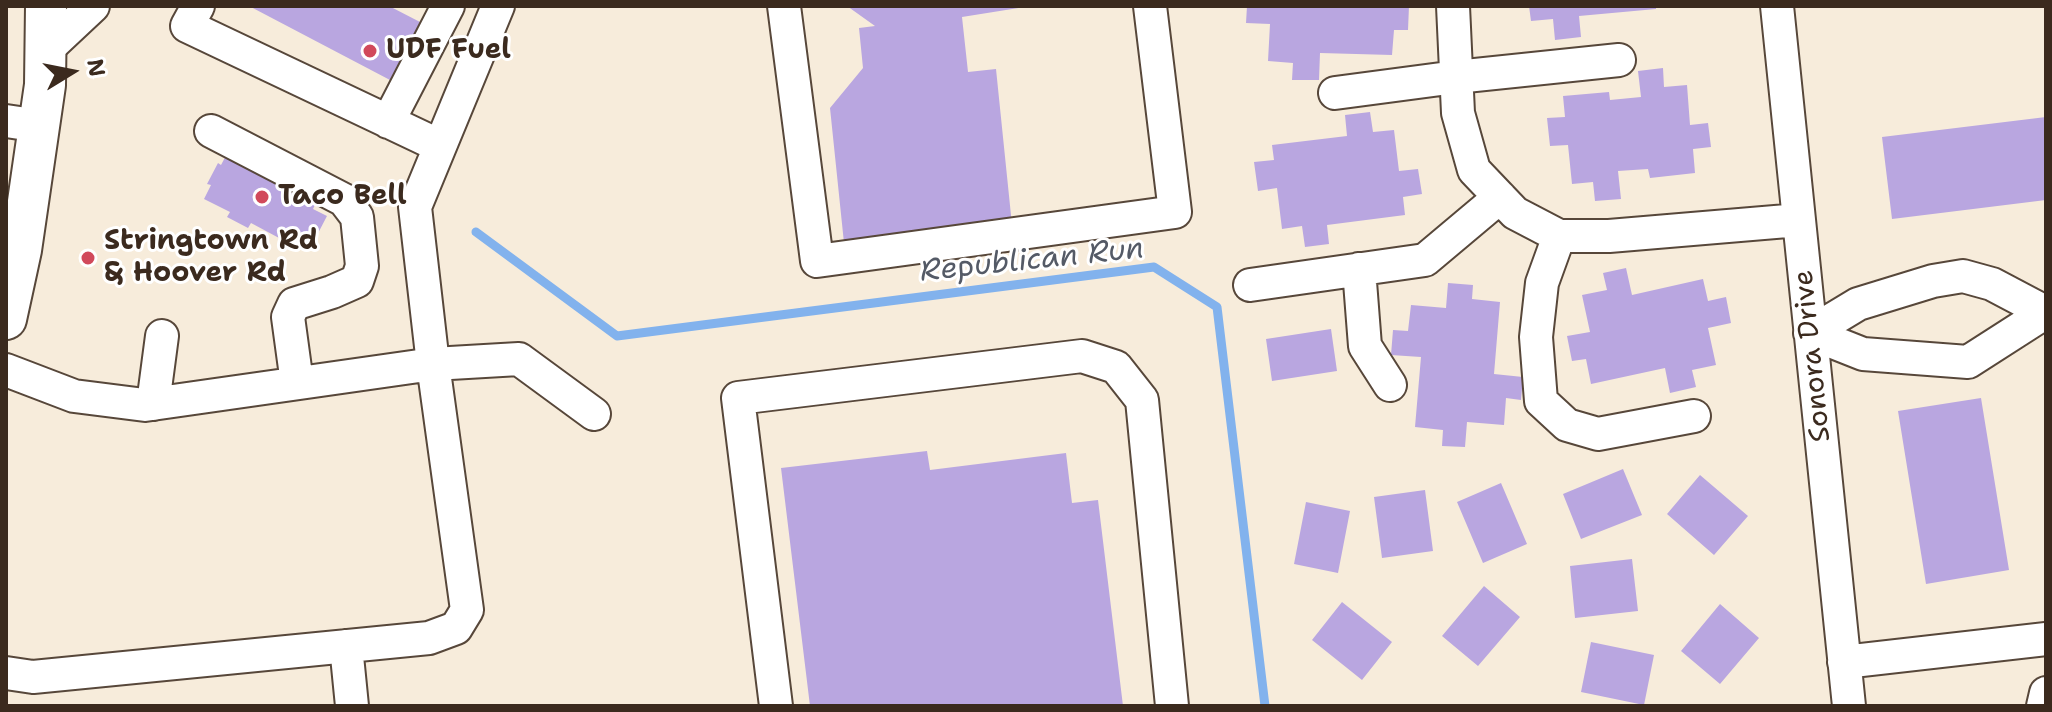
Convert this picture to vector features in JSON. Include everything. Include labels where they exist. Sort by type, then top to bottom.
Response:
[{"type":"main road","points":[[6,319],[21,250],[23,123],[46,50],[46,6]]},
{"type":"street","points":[[46,50],[93,6]]},
{"type":"street","points":[[198,6],[187,26],[440,146]]},
{"type":"street","points":[[388,122],[448,6]]},
{"type":"street","points":[[6,673],[33,677],[429,638],[456,628],[467,610],[415,207],[494,16],[457,6]]},
{"type":"street","points":[[784,6],[817,261],[1175,212],[1150,6]]},
{"type":"street","points":[[1453,6],[1458,113],[1474,170],[1515,213],[1559,236],[1609,236],[1799,220]]},
{"type":"street","name":"Sonora Drive","points":[[1777,6],[1849,706]]},
{"type":"street","points":[[1335,93],[1619,60]]},
{"type":"street","points":[[211,131],[344,200],[357,217],[362,266],[357,281],[294,304],[288,317],[297,383]]},
{"type":"street","points":[[1250,285],[1425,260],[1500,197]]},
{"type":"street","points":[[1559,236],[1540,296],[1536,337],[1541,401],[1567,425],[1598,434],[1694,416]]},
{"type":"street","points":[[1359,269],[1365,346],[1390,385]]},
{"type":"street","points":[[1963,276],[1992,284],[2046,312],[1968,362],[1863,354],[1810,333],[1858,304],[1933,281],[1963,276]]},
{"type":"street","points":[[153,404],[162,336]]},
{"type":"street","points":[[776,706],[738,398],[1082,356],[1116,367],[1142,400],[1172,706]]},
{"type":"street","points":[[6,370],[74,396],[153,404],[433,364],[519,359],[594,414]]},
{"type":"street","points":[[1844,662],[2046,639]]},
{"type":"street","points":[[346,646],[352,706]]},
{"type":"street","points":[[2043,706],[2046,693]]},
{"type":"building","name":"UDF Fuel","points":[[249,6],[389,6],[420,22],[390,80]]},
{"type":"building","points":[[847,6],[1031,6],[962,17],[968,72],[996,69],[1012,225],[844,243],[830,108],[863,68],[859,28],[875,26]]},
{"type":"building","points":[[1247,6],[1409,6],[1408,30],[1394,30],[1392,55],[1320,53],[1319,80],[1292,80],[1293,63],[1268,61],[1270,24],[1246,23]]},
{"type":"building","points":[[1529,6],[1656,6],[1656,9],[1579,16],[1581,37],[1555,40],[1553,19],[1531,21]]},
{"type":"building","points":[[1663,68],[1664,87],[1687,85],[1690,125],[1708,123],[1711,147],[1693,149],[1695,173],[1650,178],[1648,169],[1618,171],[1621,199],[1595,201],[1593,182],[1572,184],[1568,145],[1550,146],[1547,118],[1565,117],[1563,96],[1609,92],[1610,100],[1641,97],[1638,71]]},
{"type":"building","points":[[1370,112],[1373,132],[1394,130],[1399,171],[1418,169],[1422,194],[1403,197],[1405,215],[1327,225],[1329,244],[1305,247],[1302,226],[1282,229],[1277,188],[1258,191],[1254,162],[1274,160],[1272,145],[1347,136],[1345,115]]},
{"type":"building","points":[[2046,117],[2046,200],[1892,219],[1882,137]]},
{"type":"building","name":"Taco Bell","points":[[229,150],[319,196],[313,209],[327,216],[315,239],[301,232],[294,246],[251,223],[248,228],[227,217],[230,212],[204,199],[211,185],[207,184]]},
{"type":"building","points":[[1626,268],[1632,295],[1703,279],[1708,301],[1726,297],[1731,323],[1708,328],[1716,365],[1692,370],[1696,387],[1670,393],[1665,368],[1591,384],[1586,359],[1572,361],[1567,336],[1590,332],[1582,295],[1607,290],[1603,273]]},
{"type":"building","points":[[1448,283],[1473,285],[1472,299],[1500,302],[1494,374],[1523,377],[1521,400],[1506,398],[1504,425],[1467,422],[1465,447],[1442,446],[1443,430],[1415,427],[1421,357],[1391,355],[1393,330],[1408,331],[1411,305],[1446,308]]},
{"type":"building","points":[[1331,329],[1337,371],[1272,381],[1266,339]]},
{"type":"building","points":[[1981,398],[2009,570],[1926,584],[1898,411]]},
{"type":"building","points":[[927,451],[930,470],[1066,453],[1072,503],[1098,500],[1123,706],[810,706],[781,468]]},
{"type":"building","points":[[1623,469],[1642,515],[1581,539],[1563,494]]},
{"type":"building","points":[[1700,475],[1748,516],[1714,555],[1667,514]]},
{"type":"building","points":[[1501,483],[1527,544],[1483,563],[1457,502]]},
{"type":"building","points":[[1425,490],[1433,551],[1382,558],[1374,497]]},
{"type":"building","points":[[1306,502],[1350,511],[1338,573],[1294,564]]},
{"type":"building","points":[[1632,559],[1638,611],[1575,618],[1570,566]]},
{"type":"building","points":[[1484,586],[1520,617],[1478,666],[1442,636]]},
{"type":"building","points":[[1342,602],[1392,642],[1362,680],[1312,640]]},
{"type":"building","points":[[1720,604],[1759,638],[1720,684],[1681,651]]},
{"type":"building","points":[[1591,642],[1654,655],[1644,705],[1581,692]]},
{"type":"waterway","name":"Republican Run","points":[[476,232],[617,336],[1154,267],[1217,307],[1265,706]]},
{"type":"place","name":"UDF Fuel","points":[[370,51]]},
{"type":"place","name":"Taco Bell","points":[[262,197]]},
{"type":"place","name":"Stringtown Rd & Hoover Rd","points":[[88,258]]}]
